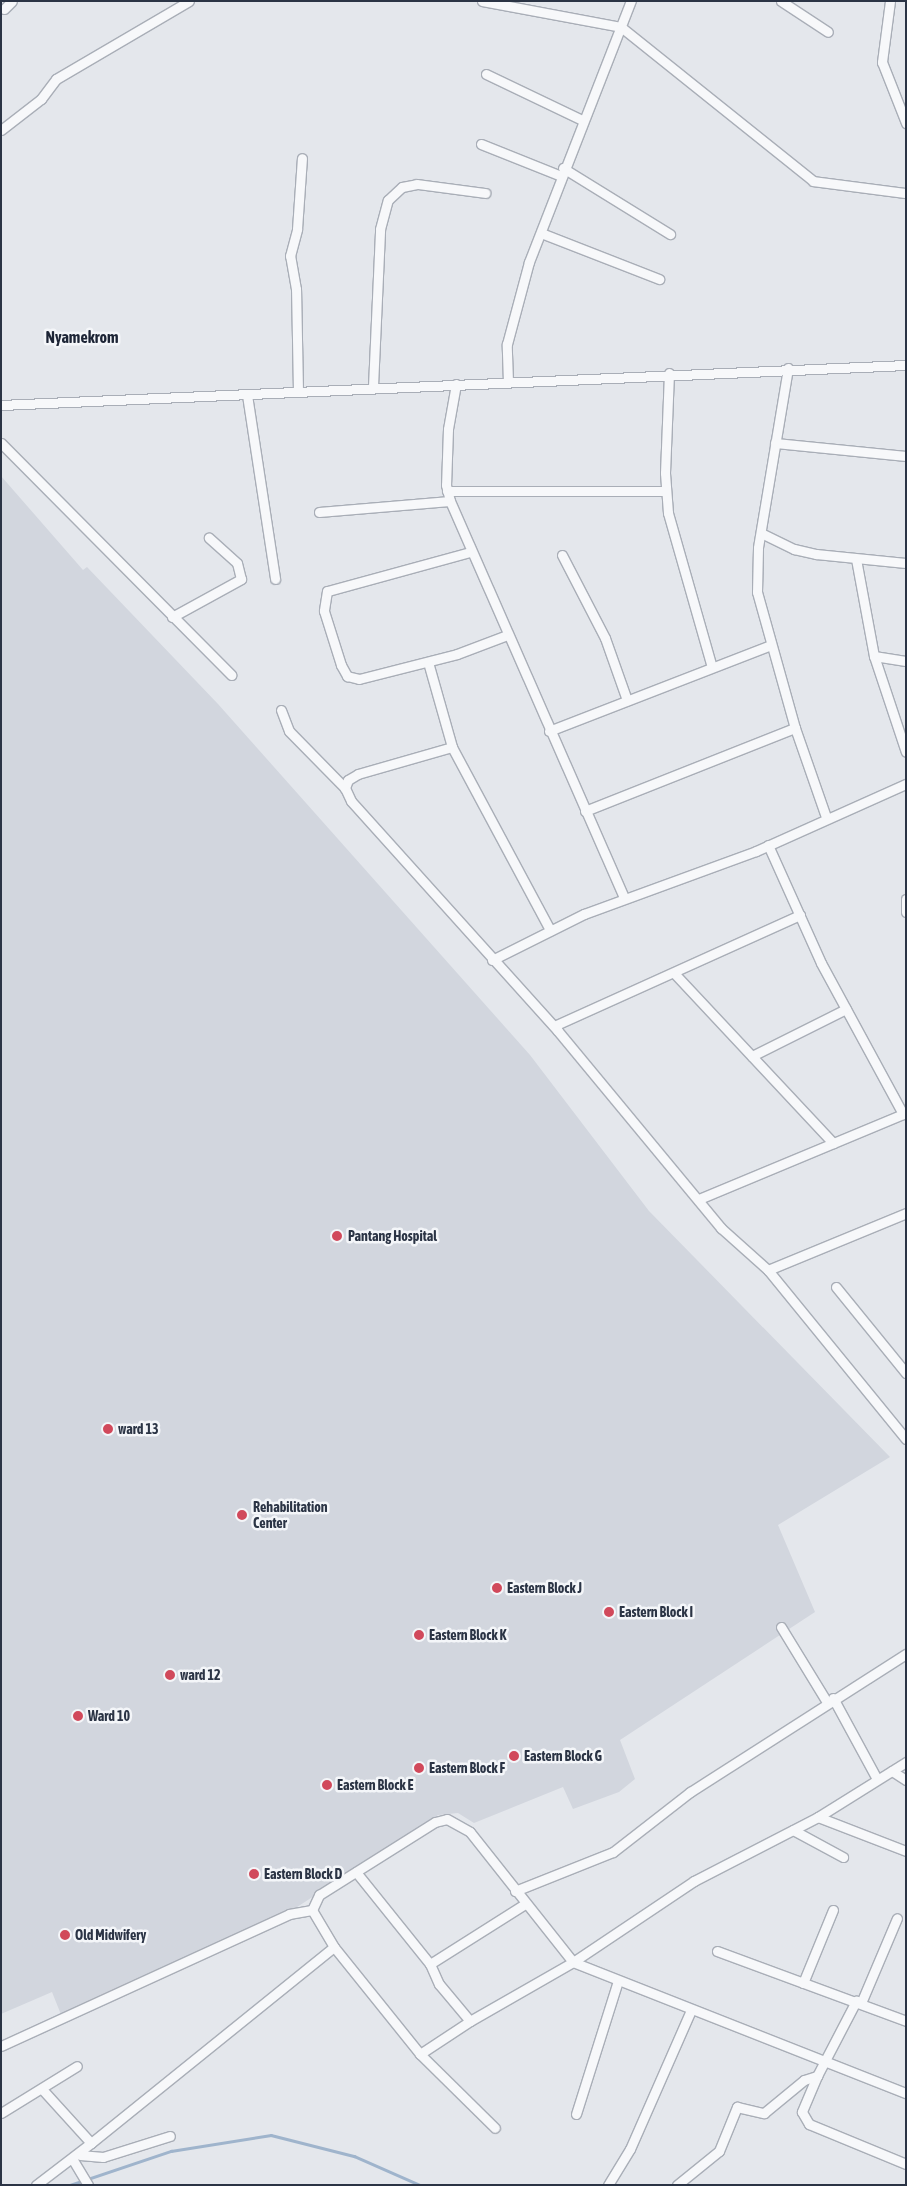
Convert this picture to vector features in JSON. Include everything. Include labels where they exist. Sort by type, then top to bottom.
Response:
[{"type":"street","points":[[4,9],[12,1]]},
{"type":"street","points":[[1,130],[41,99],[56,79],[189,1]]},
{"type":"street","points":[[482,1],[620,27],[813,181],[906,193]]},
{"type":"street","points":[[508,382],[508,344],[516,303],[562,172],[630,1]]},
{"type":"street","points":[[781,1],[828,32]]},
{"type":"street","points":[[890,1],[882,62],[906,123]]},
{"type":"street","points":[[486,74],[582,120]]},
{"type":"street","points":[[481,144],[562,172],[670,234]]},
{"type":"street","points":[[298,391],[296,289],[290,256],[297,229],[302,158]]},
{"type":"street","points":[[373,386],[380,229],[388,200],[402,187],[417,184],[485,193]]},
{"type":"street","points":[[541,233],[659,279]]},
{"type":"street","points":[[1,405],[247,395],[373,386],[508,382],[669,372],[906,365]]},
{"type":"street","points":[[788,368],[761,532],[757,592],[795,728],[826,817]]},
{"type":"street","points":[[669,372],[665,491],[677,552],[699,612],[712,667]]},
{"type":"street","points":[[456,384],[448,428],[447,491],[450,501],[470,552],[624,898]]},
{"type":"street","points":[[247,395],[275,579]]},
{"type":"street","points":[[1,443],[231,675]]},
{"type":"street","points":[[775,443],[906,456]]},
{"type":"street","points":[[447,491],[665,491]]},
{"type":"street","points":[[319,512],[450,501]]},
{"type":"street","points":[[761,532],[794,549],[856,559],[906,563]]},
{"type":"street","points":[[172,617],[241,579],[237,563],[208,538]]},
{"type":"street","points":[[470,552],[327,591],[323,601],[341,665],[352,679],[428,662],[507,635]]},
{"type":"street","points":[[562,555],[605,638],[627,700]]},
{"type":"street","points":[[856,559],[874,656],[906,752]]},
{"type":"street","points":[[549,730],[771,645]]},
{"type":"street","points":[[874,656],[906,661]]},
{"type":"street","points":[[428,662],[452,747],[550,930]]},
{"type":"street","points":[[280,710],[289,731],[345,788],[350,801],[492,960],[554,1026],[699,1199],[721,1228],[768,1270],[906,1439]]},
{"type":"street","points":[[585,811],[795,728]]},
{"type":"street","points":[[345,788],[348,780],[358,774],[452,747]]},
{"type":"street","points":[[492,960],[550,930],[624,898],[768,845],[826,817],[906,784]]},
{"type":"street","points":[[699,1199],[904,1114],[846,1009],[768,845]]},
{"type":"street","points":[[906,899],[906,912]]},
{"type":"street","points":[[554,1026],[800,915]]},
{"type":"street","points":[[674,973],[833,1143]]},
{"type":"street","points":[[752,1056],[846,1009]]},
{"type":"street","points":[[768,1270],[906,1213]]},
{"type":"street","points":[[836,1287],[906,1372]]},
{"type":"street","points":[[781,1627],[830,1700],[877,1779]]},
{"type":"street","points":[[516,1891],[613,1852],[690,1792],[830,1700],[906,1654]]},
{"type":"street","points":[[420,2054],[470,2021],[574,1962],[694,1882],[818,1817],[906,1762]]},
{"type":"street","points":[[892,1771],[906,1780]]},
{"type":"street","points":[[818,1817],[906,1850]]},
{"type":"street","points":[[312,1910],[319,1895],[435,1822],[447,1819],[470,1832],[574,1962],[691,2010],[906,2093]]},
{"type":"street","points":[[793,1830],[843,1858]]},
{"type":"street","points":[[356,1872],[430,1964],[439,1984],[470,2021]]},
{"type":"street","points":[[430,1964],[526,1904]]},
{"type":"street","points":[[312,1910],[334,1947],[420,2054],[495,2128]]},
{"type":"street","points":[[1,2046],[289,1914],[312,1910]]},
{"type":"street","points":[[803,1983],[833,1910]]},
{"type":"street","points":[[897,1918],[858,2002],[817,2076],[802,2112],[809,2124],[906,2164]]},
{"type":"street","points":[[36,2185],[77,2158],[91,2143],[334,1947]]},
{"type":"street","points":[[717,1950],[906,2021]]},
{"type":"street","points":[[576,2114],[618,1981]]},
{"type":"street","points":[[608,2185],[630,2149],[691,2010]]},
{"type":"street","points":[[1,2113],[77,2066]]},
{"type":"street","points":[[677,2185],[719,2151],[737,2107],[764,2113],[804,2080],[817,2076]]},
{"type":"street","points":[[42,2089],[91,2143]]},
{"type":"street","points":[[77,2158],[103,2157],[170,2136]]},
{"type":"street","points":[[77,2158],[81,2173],[87,2184]]},
{"type":"shaded area","name":"Pantang Hospital","points":[[1,476],[83,570],[87,567],[218,704],[530,1055],[649,1211],[890,1457],[778,1525],[815,1612],[620,1740],[635,1779],[619,1792],[573,1809],[563,1787],[474,1823],[458,1813],[438,1815],[291,1911],[62,2017],[52,1992],[1,2014]]},
{"type":"waterway","points":[[70,2185],[171,2151],[271,2135],[354,2156],[420,2185]]},
{"type":"place","name":"Pantang Hospital","points":[[337,1236]]},
{"type":"place","name":"ward 13","points":[[108,1429]]},
{"type":"place","name":"Rehabilitation Center","points":[[242,1515]]},
{"type":"place","name":"Eastern Block J","points":[[497,1588]]},
{"type":"place","name":"Eastern Block I","points":[[609,1612]]},
{"type":"place","name":"Eastern Block K","points":[[419,1635]]},
{"type":"place","name":"ward 12","points":[[170,1675]]},
{"type":"place","name":"Ward 10","points":[[78,1716]]},
{"type":"place","name":"Eastern Block G","points":[[514,1756]]},
{"type":"place","name":"Eastern Block F","points":[[419,1768]]},
{"type":"place","name":"Eastern Block E","points":[[327,1785]]},
{"type":"place","name":"Eastern Block D","points":[[254,1874]]},
{"type":"place","name":"Old Midwifery","points":[[65,1935]]},
{"type":"district","name":"Nyamekrom","points":[[82,337]]}]
